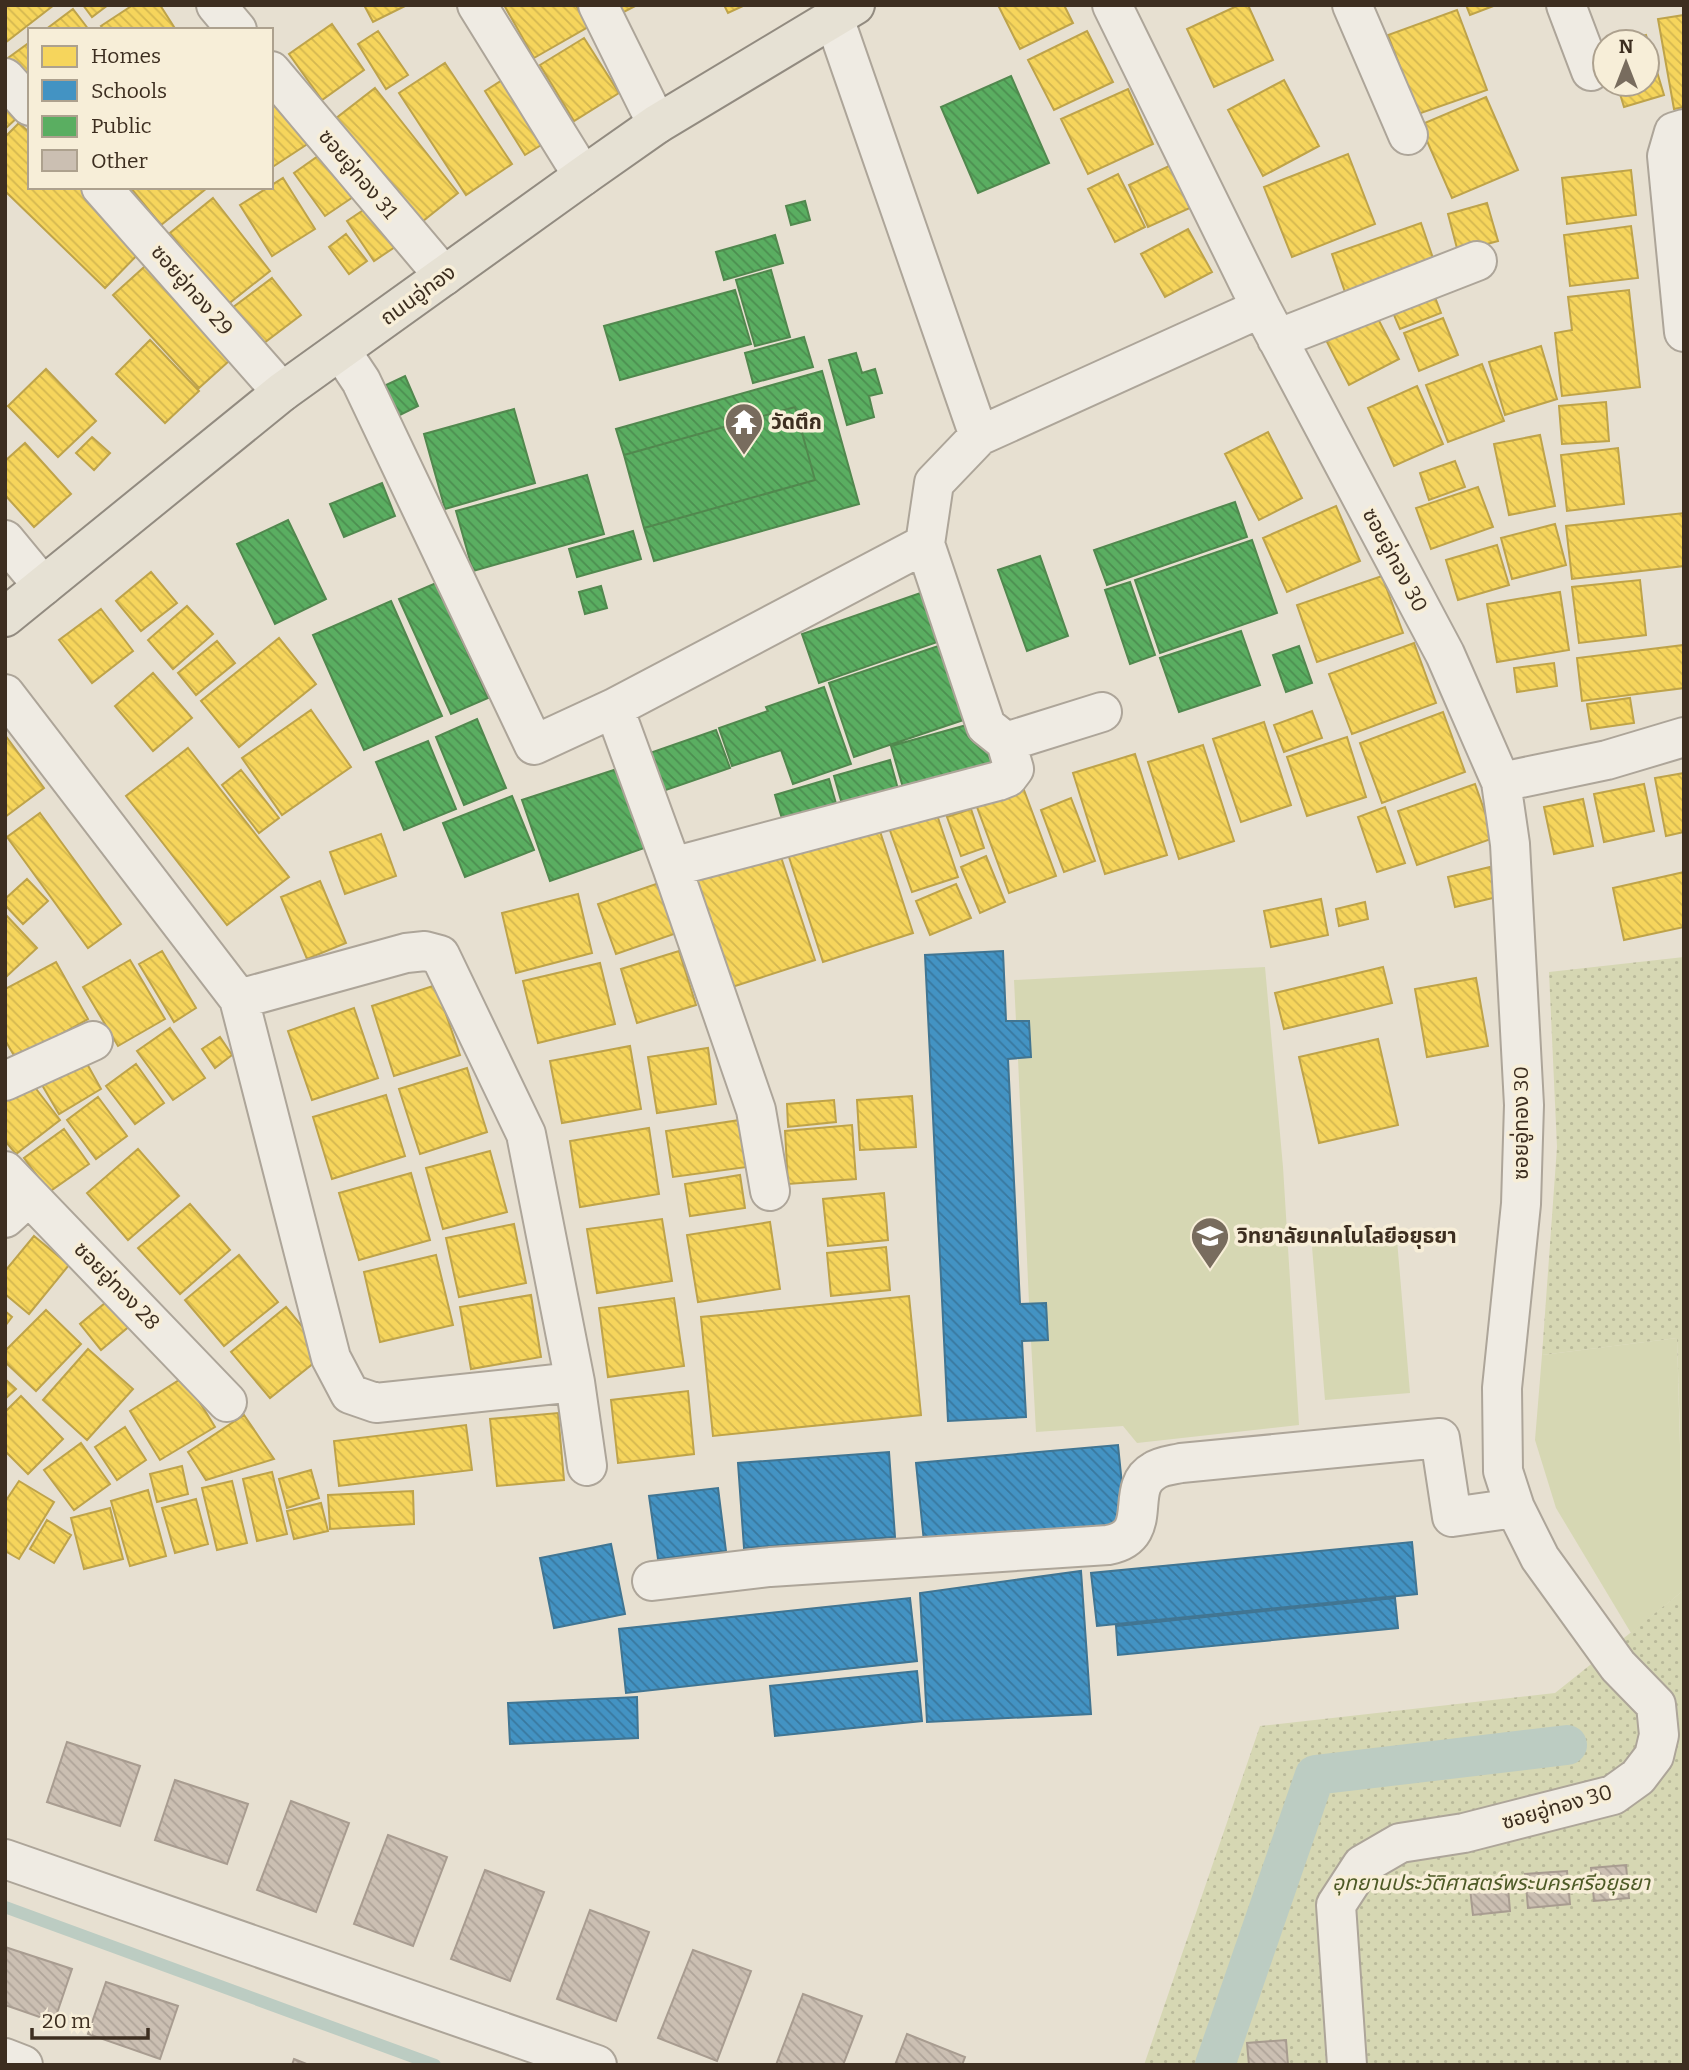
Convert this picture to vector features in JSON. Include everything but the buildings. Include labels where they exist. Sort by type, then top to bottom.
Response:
[{"type":"main road","name":"ถนนอู่ทอง","points":[[5,617],[282,393],[444,276],[657,124],[845,12]]},
{"type":"street","points":[[216,5],[235,28]]},
{"type":"street","points":[[477,5],[583,176]]},
{"type":"street","points":[[598,5],[657,124]]},
{"type":"street","name":"ซอยอู่ทอง 30","points":[[1112,5],[1269,324],[1445,654],[1501,782],[1510,844],[1524,1105],[1521,1204],[1502,1388],[1503,1471],[1515,1508],[1541,1558],[1596,1638],[1618,1666],[1656,1705],[1659,1735],[1654,1756],[1638,1777],[1612,1795],[1464,1833],[1400,1843],[1362,1865],[1336,1905],[1347,2065]]},
{"type":"street","points":[[1352,5],[1408,135]]},
{"type":"street","points":[[1566,5],[1591,71]]},
{"type":"street","points":[[845,12],[979,436]]},
{"type":"street","name":"ซอยอู่ทอง 31","points":[[273,73],[444,276]]},
{"type":"street","points":[[5,78],[28,104]]},
{"type":"street","points":[[1684,129],[1674,132],[1667,156],[1684,332]]},
{"type":"street","name":"ซอยอู่ทอง 29","points":[[103,189],[282,393]]},
{"type":"street","points":[[672,867],[998,781],[1008,777],[1014,769],[1006,742],[986,726],[925,544],[934,483],[979,436],[1269,324],[1477,261]]},
{"type":"street","points":[[341,351],[361,381],[534,745],[614,709],[925,544]]},
{"type":"street","points":[[5,540],[43,586]]},
{"type":"street","points":[[5,694],[239,999],[331,1358],[350,1394],[376,1403],[575,1382]]},
{"type":"street","points":[[614,709],[756,1110],[770,1191]]},
{"type":"street","points":[[1006,742],[1102,712]]},
{"type":"street","points":[[1501,782],[1607,760],[1684,737]]},
{"type":"street","points":[[239,999],[406,953],[425,951],[440,954],[526,1134],[575,1382],[587,1466]]},
{"type":"street","points":[[5,1081],[93,1041]]},
{"type":"street","name":"ซอยอู่ทอง 28","points":[[13,1195],[227,1402]]},
{"type":"street","points":[[652,1581],[770,1567],[1108,1545],[1122,1542],[1133,1533],[1142,1485],[1152,1471],[1181,1463],[1440,1438],[1452,1517],[1515,1508]]},
{"type":"street","points":[[5,1859],[597,2065]]},
{"type":"street","points":[[5,2058],[23,2065]]},
{"type":"green space","points":[[1684,957],[1684,1564],[1677,1338],[1542,1355],[1557,1147],[1549,972]]},
{"type":"green space","points":[[1265,967],[1283,1167],[1299,1425],[1137,1443],[1123,1426],[1036,1432],[1031,1341],[1048,1339],[1046,1303],[1029,1303],[1018,1059],[1031,1057],[1029,1021],[1016,1021],[1014,980]]},
{"type":"green space","points":[[1396,1228],[1410,1393],[1325,1400],[1311,1235]]},
{"type":"green space","points":[[1677,1338],[1684,1590],[1631,1633],[1556,1508],[1535,1440],[1542,1355]]},
{"type":"green space","name":"อุทยานประวัติศาสตร์พระนครศรีอยุธยา","points":[[1684,1590],[1684,2065],[1144,2065],[1260,1726],[1555,1693]]},
{"type":"waterway","points":[[1215,2065],[1315,1775],[1567,1745]]},
{"type":"waterway","points":[[5,1907],[435,2065]]},
{"type":"place","name":"วัดตึก","points":[[744,456]]},
{"type":"place","name":"วิทยาลัยเทคโนโลยีอยุธยา","points":[[1210,1270]]}]
